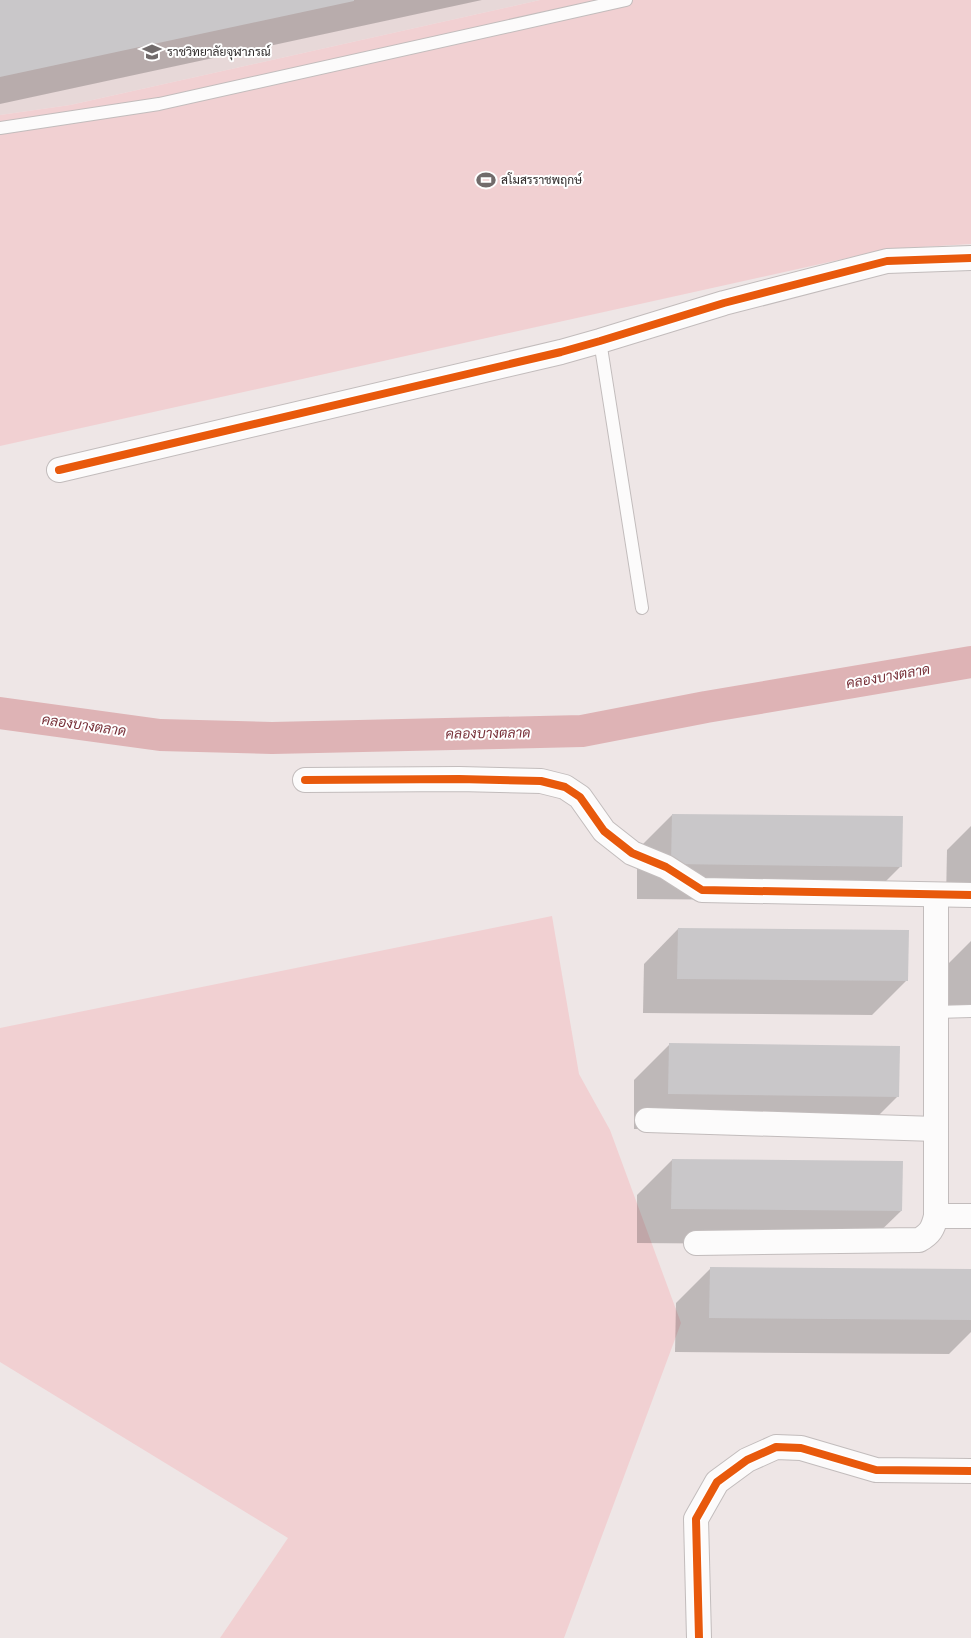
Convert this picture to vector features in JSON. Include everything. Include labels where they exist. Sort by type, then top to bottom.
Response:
[{"type":"street","points":[[59,470],[600,341],[724,302],[887,261],[971,258]]},
{"type":"street","points":[[305,780],[458,779],[541,781],[565,787],[580,797],[604,831],[632,853],[666,867],[702,890],[971,895]]},
{"type":"street","points":[[696,1243],[919,1240],[929,1235],[934,1226],[936,1216],[936,894]]},
{"type":"street","points":[[647,1120],[936,1129]]},
{"type":"street","points":[[936,1216],[971,1216]]},
{"type":"street","points":[[699,1638],[696,1518],[717,1482],[747,1460],[776,1447],[801,1448],[876,1470],[971,1471]]},
{"type":"lane","points":[[0,128],[159,104],[626,0]]},
{"type":"lane","points":[[600,341],[642,608]]},
{"type":"lane","points":[[936,1012],[971,1011]]},
{"type":"shaded area","name":"ราชวิทยาลัยจุฬาภรณ์","points":[[0,0],[540,0],[70,105],[0,115]]},
{"type":"shaded area","name":"สโมสรราชพฤกษ์","points":[[540,0],[971,0],[971,244],[888,249],[0,446],[0,115],[70,105]]},
{"type":"shaded area","points":[[552,916],[579,1074],[610,1130],[681,1323],[564,1638],[220,1638],[288,1538],[0,1362],[0,1028]]},
{"type":"building","points":[[0,0],[354,0],[354,1],[0,77]]},
{"type":"building","points":[[672,814],[903,816],[902,867],[671,864]]},
{"type":"building","points":[[678,928],[909,930],[908,981],[677,979]]},
{"type":"building","points":[[669,1043],[900,1046],[899,1097],[668,1094]]},
{"type":"building","points":[[672,1159],[903,1161],[902,1211],[671,1209]]},
{"type":"building","points":[[710,1267],[971,1269],[971,1320],[709,1318]]},
{"type":"waterway","name":"คลองบางตลาด","points":[[0,713],[160,735],[272,738],[582,731],[706,707],[971,662]]},
{"type":"cycle path","points":[[59,470],[561,352],[724,303],[887,261],[971,258]]},
{"type":"cycle path","points":[[305,780],[459,779],[541,781],[565,787],[580,797],[604,831],[632,853],[666,867],[702,890],[971,895]]},
{"type":"cycle path","points":[[699,1638],[696,1519],[717,1482],[747,1460],[776,1447],[801,1448],[876,1470],[971,1471]]},
{"type":"place","name":"ราชวิทยาลัยจุฬาภรณ์","points":[[152,52]]},
{"type":"place","name":"สโมสรราชพฤกษ์","points":[[486,180]]}]
